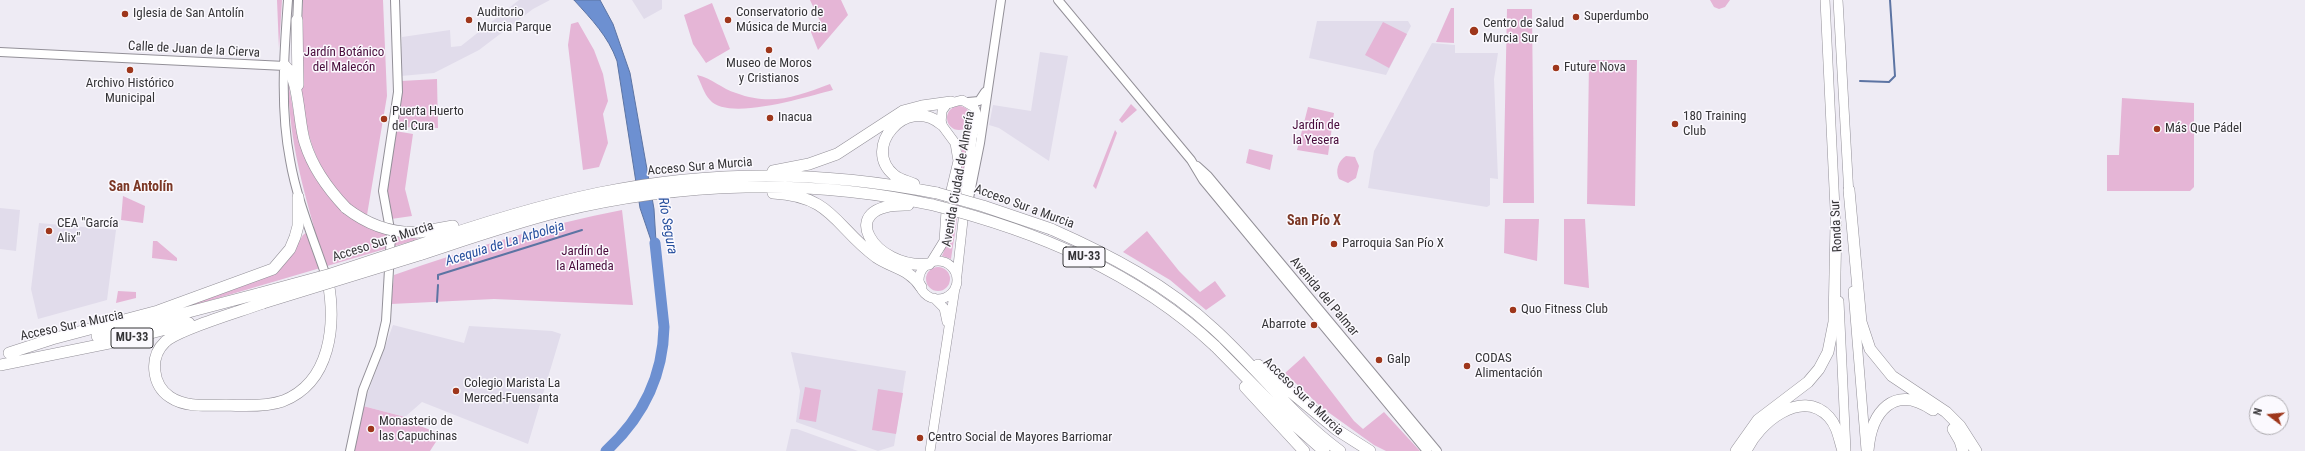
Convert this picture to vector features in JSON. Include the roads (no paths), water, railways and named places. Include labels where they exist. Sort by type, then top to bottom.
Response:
[{"type":"highway","points":[[297,20],[300,124]]},
{"type":"highway","points":[[285,66],[289,70],[294,84],[300,124],[305,144],[320,175],[346,208],[367,221],[384,229],[402,232],[420,232],[447,228],[471,220],[600,198]]},
{"type":"highway","points":[[688,185],[809,164],[851,146],[903,111],[922,106],[951,102]]},
{"type":"highway","points":[[936,193],[895,176],[887,166],[883,150],[889,132],[908,117],[924,116],[935,119],[941,124]]},
{"type":"highway","name":"Acceso Sur a Murcia","points":[[0,365],[124,340],[262,298],[332,274],[417,250],[502,217],[600,198],[759,176],[822,178],[896,186],[936,193],[1015,216],[1051,229],[1138,272],[1200,316],[1298,415],[1340,451]]},
{"type":"highway","points":[[688,185],[720,193],[780,193],[815,202],[833,215],[871,253],[907,272],[921,287]]},
{"type":"highway","name":"Acceso Sur a Murcia","points":[[688,185],[819,188],[882,194],[933,205],[1010,227],[1093,262],[1133,283],[1163,303],[1215,346],[1281,413],[1324,451]]},
{"type":"highway","points":[[1849,190],[1861,322],[1870,349],[1879,363],[1892,376],[1946,412],[1960,426],[1976,451]]},
{"type":"highway","points":[[5,354],[52,339],[158,311],[273,269],[290,248],[296,233],[298,196]]},
{"type":"highway","points":[[930,263],[912,264],[879,250],[869,240],[867,228],[873,213],[881,207],[893,204],[933,205]]},
{"type":"highway","points":[[296,233],[308,223]]},
{"type":"highway","points":[[1736,451],[1758,420],[1808,382],[1819,368],[1828,352],[1834,322],[1836,224]]},
{"type":"highway","points":[[262,298],[181,332],[165,341],[158,351],[154,368],[156,380],[165,394],[186,404],[232,405],[282,401],[302,390],[318,370],[327,350],[331,328],[331,298],[328,281]]},
{"type":"highway","name":"Acceso Sur a Murcia","points":[[5,354],[122,330],[262,298]]},
{"type":"highway","points":[[1224,339],[1338,430],[1370,451]]},
{"type":"highway","points":[[1215,346],[1260,405],[1304,451]]},
{"type":"highway","points":[[1867,451],[1870,429],[1877,415],[1892,403],[1908,400],[1924,404],[1941,416],[1956,434],[1963,451]]},
{"type":"highway","points":[[1746,451],[1755,435],[1766,423],[1786,411],[1803,406],[1817,409],[1828,417],[1837,430],[1843,451]]},
{"type":"main road","points":[[288,0],[285,66],[287,140],[298,196],[328,281]]},
{"type":"main road","points":[[285,66],[294,40],[298,0]]},
{"type":"main road","points":[[350,451],[363,390],[380,347],[386,321],[391,235],[383,191],[398,92],[395,0]]},
{"type":"main road","name":"Avenida Ciudad de Almería","points":[[957,275],[964,226],[976,166],[1001,0]]},
{"type":"main road","name":"Avenida del Palmar","points":[[1058,0],[1191,160],[1208,176],[1437,451]]},
{"type":"main road","name":"Ronda Sur","points":[[1825,0],[1846,451]]},
{"type":"main road","name":"Ronda Sur","points":[[1838,0],[1849,190],[1855,331],[1867,451]]},
{"type":"main road","name":"Calle de Juan de la Cierva","points":[[0,52],[285,66]]},
{"type":"main road","name":"Avenida Ciudad de Almería","points":[[930,263],[944,241],[946,211],[958,158],[954,140],[944,130],[941,124],[942,111],[951,102],[958,100],[974,102],[982,99],[987,87]]},
{"type":"main road","points":[[964,226],[972,138],[978,118],[974,107],[968,102]]},
{"type":"main road","name":"Avenida del Palmar","points":[[1191,160],[1203,180],[1427,451]]},
{"type":"main road","points":[[930,451],[957,275],[952,266],[947,263],[937,261],[930,263],[920,276],[921,287],[926,294],[934,298],[945,311],[948,333]]},
{"type":"main road","points":[[934,298],[946,297],[955,288]]},
{"type":"water","points":[[574,0],[600,0],[613,24],[630,73],[654,209],[657,258],[640,208],[617,61],[604,36]]},
{"type":"waterway","points":[[1860,81],[1889,82],[1895,76],[1890,0]]},
{"type":"waterway","name":"Acequia de La Arboleja","points":[[438,279],[438,275],[582,230]]},
{"type":"waterway","name":"Río Segura","points":[[606,451],[630,425],[640,410],[655,379],[660,362],[664,327],[655,243]]},
{"type":"waterway","points":[[437,302],[438,285]]},
{"type":"place","name":"Iglesia de San Antolín","points":[[125,14]]},
{"type":"place","name":"Superdumbo","points":[[1576,17]]},
{"type":"place","name":"Auditorio Murcia Parque","points":[[469,20]]},
{"type":"place","name":"Conservatorio de Música de Murcia","points":[[728,20]]},
{"type":"place","name":"Centro de Salud Murcia Sur","points":[[1474,31]]},
{"type":"place","name":"Museo de Moros y Cristianos","points":[[769,50]]},
{"type":"place","name":"Future Nova","points":[[1556,68]]},
{"type":"place","name":"Archivo Histórico Municipal","points":[[130,70]]},
{"type":"place","name":"Inacua","points":[[770,118]]},
{"type":"place","name":"Puerta Huerto del Cura","points":[[384,119]]},
{"type":"place","name":"180 Training Club","points":[[1675,124]]},
{"type":"place","name":"Más Que Pádel","points":[[2157,129]]},
{"type":"place","name":"CEA \"García Alix\"","points":[[49,231]]},
{"type":"place","name":"Parroquia San Pío X","points":[[1334,244]]},
{"type":"place","name":"Quo Fitness Club","points":[[1513,310]]},
{"type":"place","name":"Abarrote","points":[[1314,325]]},
{"type":"place","name":"Galp","points":[[1379,360]]},
{"type":"place","name":"CODAS Alimentación","points":[[1467,366]]},
{"type":"place","name":"Colegio Marista La Merced-Fuensanta","points":[[456,391]]},
{"type":"place","name":"Monasterio de las Capuchinas","points":[[371,429]]},
{"type":"place","name":"Centro Social de Mayores Barriomar","points":[[920,438]]},
{"type":"district","name":"San Antolín","points":[[141,187]]},
{"type":"district","name":"San Pío X","points":[[1314,221]]},
{"type":"park label","name":"Jardín Botánico del Malecón","points":[[344,60]]},
{"type":"park label","name":"Jardín de la Yesera","points":[[1316,134]]},
{"type":"park label","name":"Jardín de la Alameda","points":[[585,260]]}]
